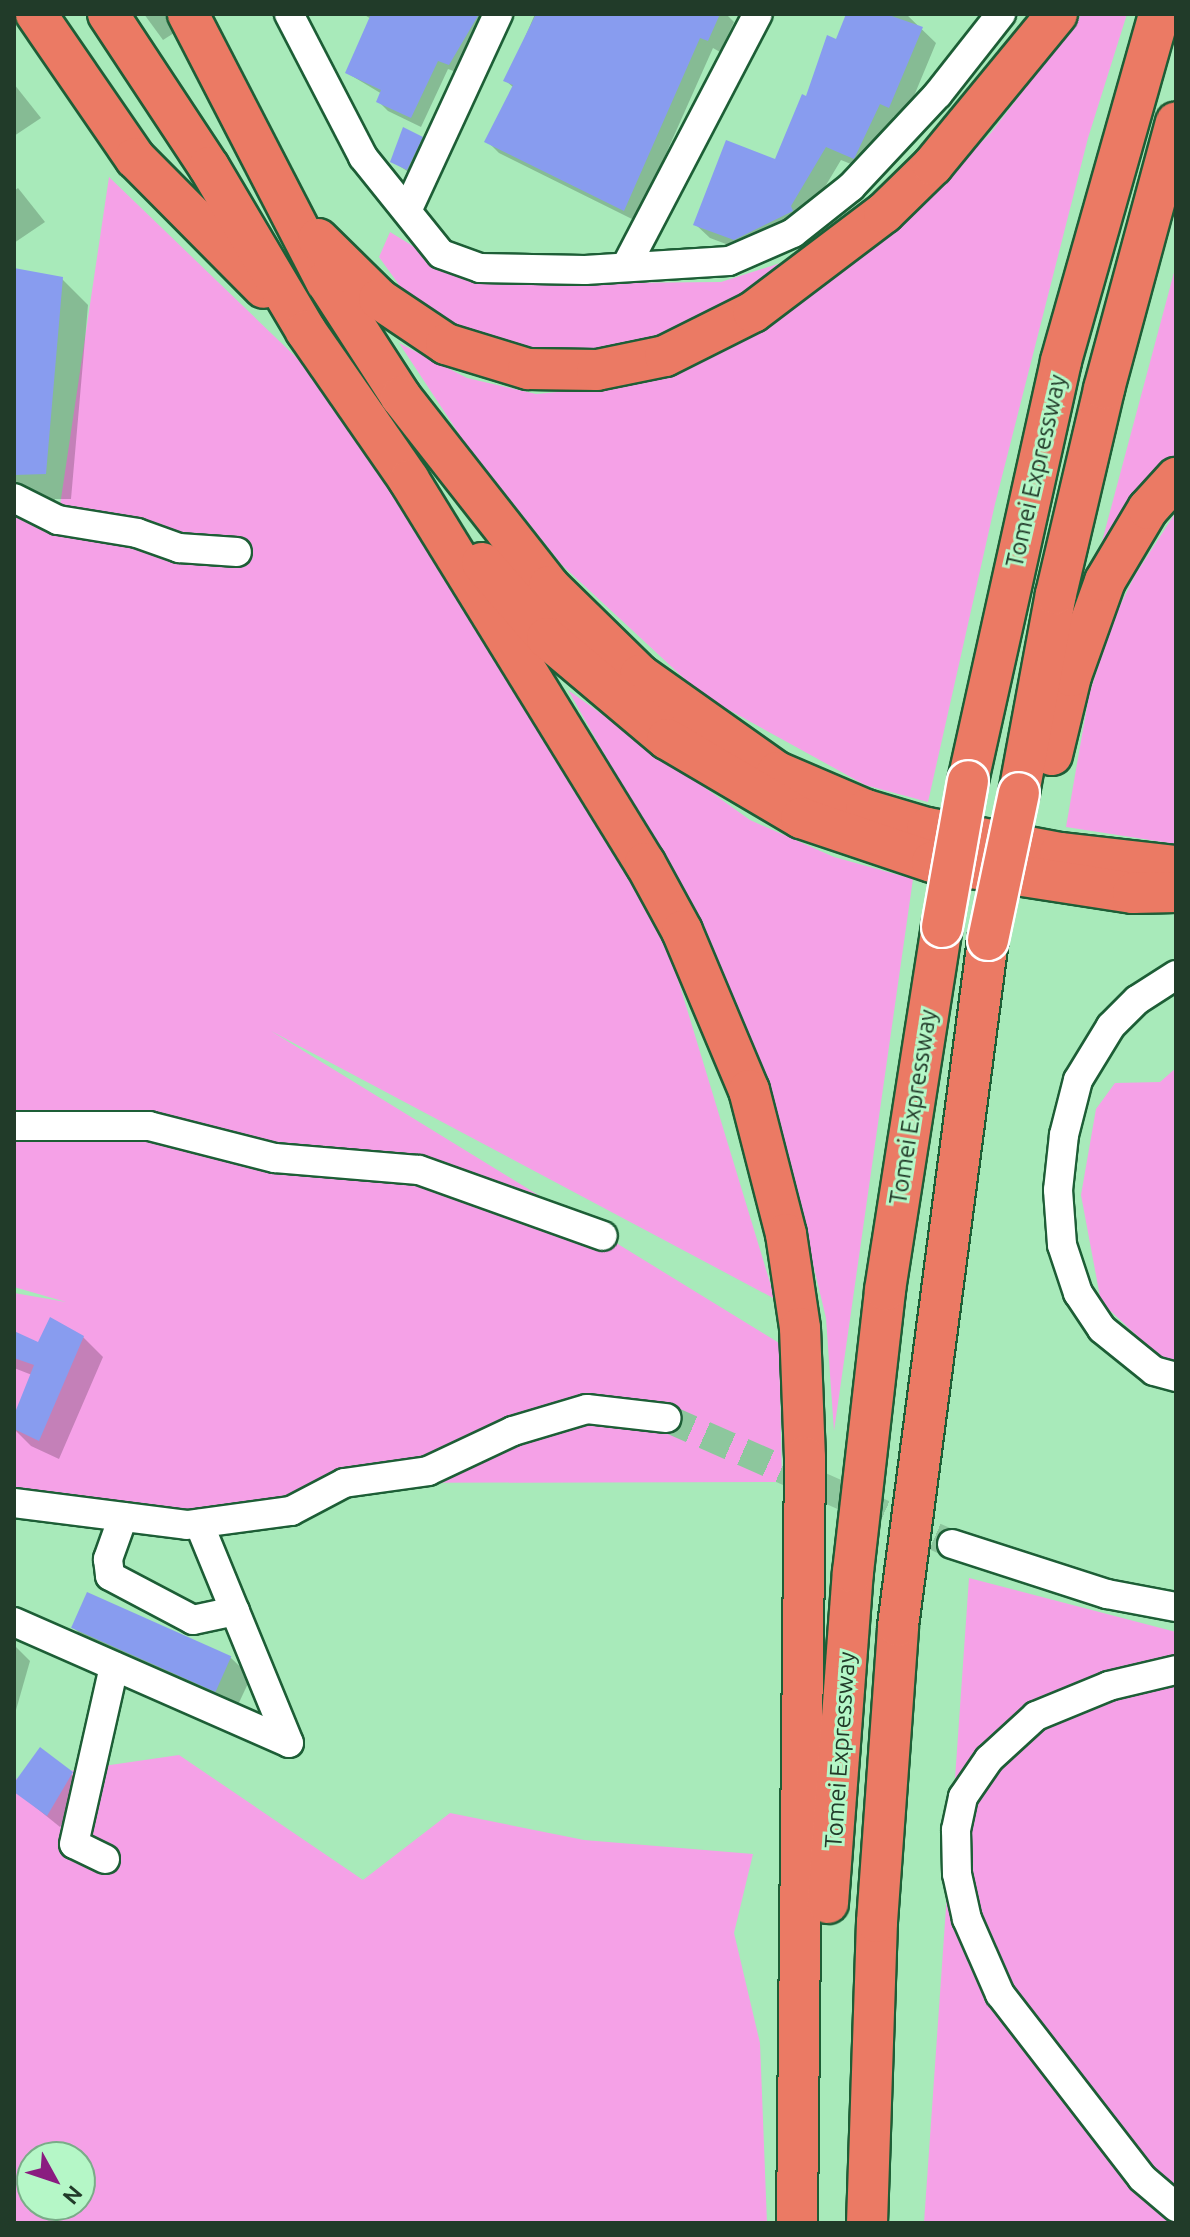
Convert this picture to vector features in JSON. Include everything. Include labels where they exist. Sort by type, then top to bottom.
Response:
[{"type":"highway","points":[[36,14],[135,158],[306,331]]},
{"type":"highway","points":[[108,14],[209,167],[306,331],[409,480],[682,931],[749,1090],[780,1208],[800,1328],[807,1627],[797,2223]]},
{"type":"highway","points":[[188,14],[354,328],[502,531],[599,638],[689,714],[777,772],[866,810],[927,828],[1060,853],[1176,866]]},
{"type":"highway","points":[[293,213],[379,299],[446,344],[528,369],[597,370],[665,356],[753,312],[884,213],[933,165],[1057,14]]},
{"type":"highway","name":"Tomei Expressway","points":[[818,2223],[826,1941],[853,1572],[885,1290],[968,781],[1061,361],[1159,14]]},
{"type":"highway","name":"Tomei Expressway","points":[[867,2223],[877,1922],[898,1626],[920,1427],[1002,940],[1097,418],[1176,123]]},
{"type":"highway","points":[[1030,795],[1105,581],[1148,509],[1176,478]]},
{"type":"highway","points":[[409,480],[547,638],[667,739],[801,818],[932,862],[1133,893],[1176,892]]},
{"type":"street","points":[[289,14],[363,157],[408,209],[441,254],[480,268],[729,261],[793,233],[851,187],[938,94],[1001,14]]},
{"type":"street","points":[[408,209],[498,14]]},
{"type":"street","points":[[626,266],[758,14]]},
{"type":"street","points":[[14,498],[58,520],[137,533],[179,548],[237,552]]},
{"type":"street","points":[[1176,975],[1137,1000],[1111,1026],[1078,1080],[1064,1135],[1058,1190],[1062,1245],[1078,1293],[1102,1329],[1154,1371],[1176,1377]]},
{"type":"street","points":[[14,1126],[149,1126],[275,1158],[419,1170],[603,1236]]},
{"type":"street","points":[[14,1503],[199,1524],[291,1511],[344,1483],[428,1471],[513,1431],[573,1412],[587,1409],[666,1418]]},
{"type":"street","points":[[123,1517],[108,1559],[110,1576],[193,1620],[213,1620],[235,1611]]},
{"type":"street","points":[[14,1622],[289,1743],[199,1524]]},
{"type":"street","points":[[952,1544],[1107,1594],[1176,1607]]},
{"type":"street","points":[[105,1859],[74,1844],[114,1666]]},
{"type":"street","points":[[1176,1670],[1109,1686],[1036,1716],[989,1759],[963,1797],[956,1830],[957,1874],[967,1919],[1000,1994],[1142,2178],[1176,2207]]},
{"type":"shaded area","points":[[1082,14],[1127,14],[1088,138],[995,504],[928,802],[865,785],[702,695],[562,565],[463,440],[399,343],[467,378],[536,394],[590,389],[777,318],[848,268],[990,134]]},
{"type":"shaded area","points":[[109,177],[382,440],[663,930],[775,1299],[271,1031],[779,1343],[782,1482],[344,1483],[203,1522],[74,1511],[76,1494],[14,1495],[14,1293],[66,1302],[14,1287],[14,507],[58,519]]},
{"type":"shaded area","points":[[390,232],[452,270],[504,284],[721,282],[793,259],[736,300],[673,335],[609,351],[548,355],[453,329],[410,300],[379,257]]},
{"type":"shaded area","points":[[1176,265],[1176,456],[1100,549]]},
{"type":"shaded area","points":[[1176,512],[1176,844],[1066,827],[1089,695],[1113,620],[1135,575]]},
{"type":"shaded area","points":[[568,690],[750,820],[834,857],[913,879],[834,1431],[826,1318],[774,1102],[699,921]]},
{"type":"shaded area","points":[[1176,1068],[1176,1365],[1166,1363],[1101,1302],[1081,1195],[1096,1109],[1115,1083],[1160,1082]]},
{"type":"shaded area","points":[[969,1578],[1176,1632],[1176,2223],[924,2223]]},
{"type":"shaded area","points":[[179,1755],[363,1880],[450,1813],[584,1840],[753,1854],[734,1933],[760,2043],[767,2223],[14,2223],[14,1779]]},
{"type":"building","points":[[371,14],[479,14],[449,65],[438,61],[411,118],[376,102],[381,90],[345,73]]},
{"type":"building","points":[[536,14],[720,14],[708,41],[700,38],[624,211],[484,142],[513,85],[503,81]]},
{"type":"building","points":[[846,14],[886,14],[923,27],[889,108],[880,104],[854,159],[826,147],[791,206],[793,211],[734,240],[693,225],[726,140],[775,159],[802,94],[806,96],[827,35],[836,39]]},
{"type":"building","points":[[403,127],[423,137],[407,170],[390,162]]},
{"type":"building","points":[[14,268],[63,277],[46,474],[14,475]]},
{"type":"building","points":[[50,1317],[84,1336],[39,1441],[14,1429],[14,1415],[34,1365],[14,1358],[14,1331],[38,1342]]},
{"type":"building","points":[[87,1592],[231,1656],[215,1692],[71,1628]]},
{"type":"building","points":[[40,1747],[73,1772],[47,1816],[14,1792],[14,1783]]},
{"type":"tunnel","points":[[666,1418],[952,1544]]}]
